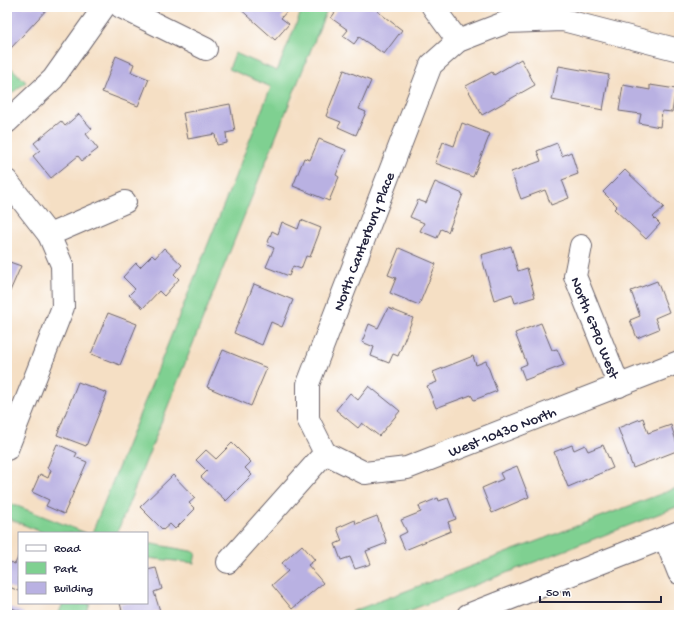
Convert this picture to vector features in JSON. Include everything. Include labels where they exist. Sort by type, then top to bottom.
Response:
[{"type":"street","points":[[7,122],[53,79],[104,7]]},
{"type":"street","points":[[121,7],[206,48]]},
{"type":"street","points":[[433,7],[458,41],[506,22],[565,13],[679,50]]},
{"type":"street","name":"North Canterbury Place","points":[[324,453],[308,419],[308,384],[431,65],[458,41]]},
{"type":"street","points":[[7,180],[49,235],[62,265],[63,307],[7,449]]},
{"type":"street","points":[[49,235],[125,202]]},
{"type":"street","name":"North 6790 West","points":[[581,246],[575,276],[619,386]]},
{"type":"street","name":"West 10430 North","points":[[324,453],[365,473],[407,468],[679,362]]},
{"type":"street","points":[[228,562],[324,453]]},
{"type":"street","points":[[468,615],[511,607],[672,535],[679,573]]},
{"type":"green space","points":[[303,7],[328,7],[117,532],[92,532],[271,87],[229,69],[235,53],[277,71]]},
{"type":"green space","points":[[7,64],[26,82],[7,97]]},
{"type":"green space","points":[[679,487],[679,506],[398,615],[343,615]]},
{"type":"green space","points":[[7,502],[83,532],[42,532],[7,518]]},
{"type":"green space","points":[[148,543],[196,552],[194,563],[148,558]]},
{"type":"green space","points":[[63,604],[90,604],[86,615],[58,615]]},
{"type":"building","points":[[7,7],[49,7],[11,48],[7,44]]},
{"type":"building","points":[[238,7],[285,7],[288,10],[281,18],[289,24],[275,40]]},
{"type":"building","points":[[339,7],[380,7],[377,11],[402,30],[384,54],[359,37],[354,44],[343,36],[348,30],[331,18]]},
{"type":"building","points":[[116,56],[134,64],[131,72],[149,79],[138,106],[102,92]]},
{"type":"building","points":[[521,59],[535,85],[482,115],[466,86],[492,72],[494,75]]},
{"type":"building","points":[[559,66],[609,75],[603,110],[552,100]]},
{"type":"building","points":[[344,70],[371,81],[359,109],[366,112],[356,135],[338,127],[341,122],[326,116]]},
{"type":"building","points":[[623,85],[650,90],[650,85],[676,89],[672,112],[662,111],[660,127],[639,123],[641,114],[619,111]]},
{"type":"building","points":[[230,104],[235,131],[226,133],[227,143],[217,145],[215,134],[188,139],[183,113]]},
{"type":"building","points":[[79,114],[92,129],[86,134],[98,149],[82,161],[78,156],[51,178],[33,156],[40,150],[34,143],[61,121],[65,126]]},
{"type":"building","points":[[462,123],[490,134],[473,177],[435,163],[443,142],[454,146]]},
{"type":"building","points":[[319,139],[346,150],[336,175],[339,177],[329,201],[293,186],[304,158],[310,160]]},
{"type":"building","points":[[557,143],[562,156],[571,152],[578,174],[562,180],[569,198],[551,205],[545,190],[521,199],[511,172],[541,161],[537,151]]},
{"type":"building","points":[[625,170],[664,207],[653,217],[660,224],[646,239],[614,209],[617,206],[603,192]]},
{"type":"building","points":[[435,182],[463,194],[448,232],[441,229],[437,238],[420,231],[424,223],[410,217],[418,200],[426,203]]},
{"type":"building","points":[[301,220],[321,228],[310,257],[306,256],[301,269],[293,266],[289,276],[266,267],[274,248],[267,245],[272,231],[278,234],[282,222],[298,229]]},
{"type":"building","points":[[511,246],[518,271],[527,268],[535,297],[515,303],[512,294],[494,300],[481,255]]},
{"type":"building","points":[[164,248],[182,265],[174,274],[179,279],[164,296],[159,291],[143,308],[129,295],[135,289],[123,277],[136,263],[140,267],[152,255],[155,258]]},
{"type":"building","points":[[399,248],[436,264],[419,305],[390,293],[396,278],[388,275]]},
{"type":"building","points":[[7,261],[21,266],[7,298]]},
{"type":"building","points":[[657,281],[669,312],[655,318],[659,329],[637,338],[630,320],[640,316],[631,291]]},
{"type":"building","points":[[254,284],[293,300],[282,327],[271,322],[262,345],[234,333]]},
{"type":"building","points":[[388,308],[413,318],[398,356],[393,354],[389,363],[371,356],[374,347],[362,342],[369,324],[378,328]]},
{"type":"building","points":[[108,313],[137,324],[120,365],[91,354]]},
{"type":"building","points":[[541,323],[552,350],[557,349],[564,365],[525,380],[520,367],[527,364],[515,333]]},
{"type":"building","points":[[223,350],[267,368],[251,406],[207,387]]},
{"type":"building","points":[[473,356],[476,365],[486,361],[497,391],[474,400],[471,395],[436,408],[427,386],[437,382],[433,372]]},
{"type":"building","points":[[78,382],[107,393],[86,446],[57,435]]},
{"type":"building","points":[[369,386],[400,411],[379,436],[362,423],[358,428],[336,410],[350,393],[358,400]]},
{"type":"building","points":[[643,418],[648,433],[671,425],[679,450],[633,468],[618,428]]},
{"type":"building","points":[[232,443],[251,462],[245,468],[252,475],[226,501],[201,477],[207,471],[196,460],[206,450],[216,459]]},
{"type":"building","points":[[57,444],[77,453],[75,457],[87,462],[64,514],[46,506],[49,500],[32,492],[40,474],[48,478],[51,470],[47,468]]},
{"type":"building","points":[[572,445],[574,450],[585,445],[588,451],[603,445],[613,468],[568,487],[554,452]]},
{"type":"building","points":[[517,466],[529,497],[492,513],[482,488],[503,479],[500,473]]},
{"type":"building","points":[[173,475],[195,498],[189,503],[195,509],[175,529],[170,524],[163,530],[140,507]]},
{"type":"building","points":[[438,498],[439,501],[448,498],[456,519],[448,522],[451,531],[405,550],[399,536],[407,532],[401,520],[421,512],[419,506]]},
{"type":"building","points":[[377,516],[387,543],[366,551],[371,564],[355,569],[350,557],[341,560],[335,544],[342,541],[337,528],[355,520],[356,524]]},
{"type":"building","points":[[302,545],[315,560],[308,565],[323,583],[292,609],[272,585],[288,571],[282,563]]},
{"type":"building","points":[[18,557],[18,591],[7,586],[7,561],[15,564]]},
{"type":"building","points":[[156,568],[162,589],[154,592],[160,611],[144,615],[123,615],[120,604],[148,604],[148,570]]},
{"type":"building","points":[[7,606],[24,613],[23,615],[7,615]]}]
